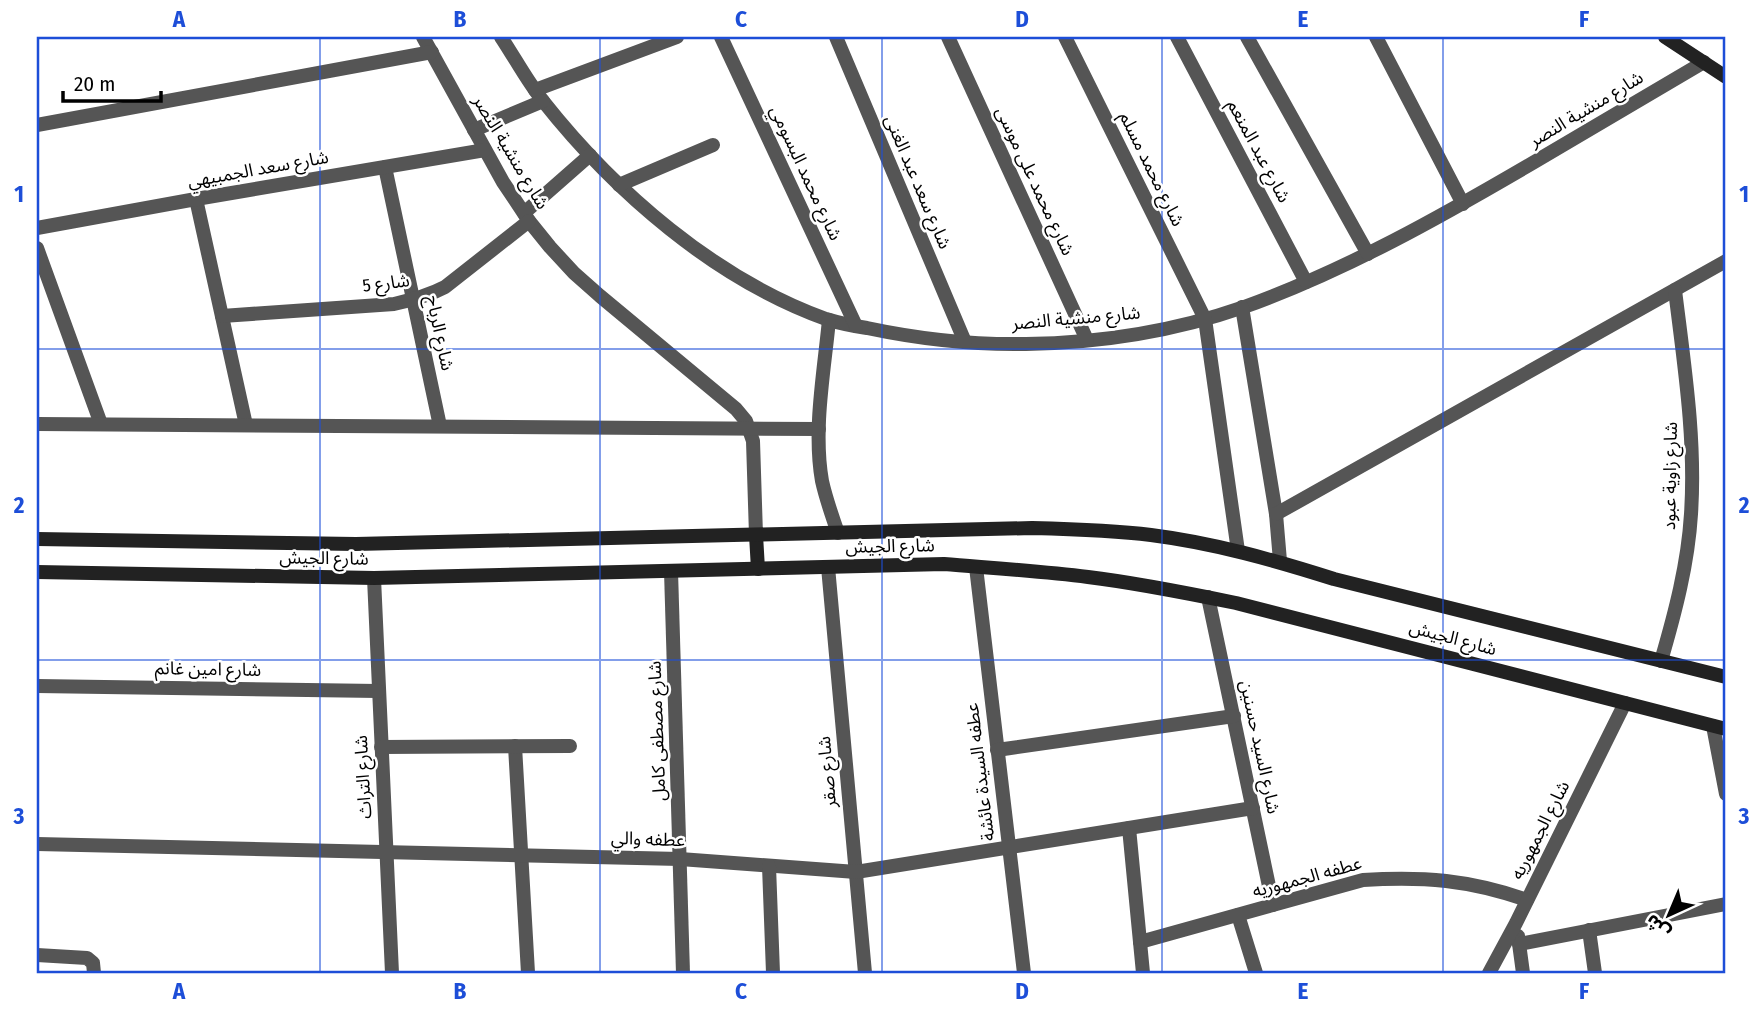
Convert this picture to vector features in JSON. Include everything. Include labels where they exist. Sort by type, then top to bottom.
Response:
[{"type":"main road","points":[[1665,37],[1726,77]]},
{"type":"main road","name":"شارع الجيش","points":[[37,539],[356,544],[1032,528],[1087,529],[1150,535],[1238,551],[1280,561],[1334,579],[1726,677]]},
{"type":"main road","points":[[756,535],[758,569]]},
{"type":"main road","name":"شارع الجيش","points":[[37,572],[374,578],[944,564],[976,566],[1088,577],[1208,597],[1720,727]]},
{"type":"street","name":"شارع منشية النصر","points":[[423,37],[503,183],[550,247],[574,272],[736,409],[750,428]]},
{"type":"street","name":"شارع منشية النصر","points":[[501,37],[539,95],[619,185],[662,223],[757,288],[829,320],[892,334],[965,342],[1019,344],[1087,340],[1146,332],[1205,319],[1306,282],[1368,254],[1463,204],[1704,62]]},
{"type":"street","points":[[474,130],[539,95],[677,37]]},
{"type":"street","name":"شارع محمد البسومي","points":[[721,37],[856,326]]},
{"type":"street","name":"شارع سعد عبد الغنى","points":[[836,37],[965,342]]},
{"type":"street","name":"شارع محمد على موسى","points":[[948,37],[1087,340]]},
{"type":"street","name":"شارع محمد مسلم","points":[[1065,37],[1205,319],[1238,551]]},
{"type":"street","name":"شارع عبد المنعم","points":[[1177,37],[1306,282]]},
{"type":"street","points":[[1247,37],[1368,254]]},
{"type":"street","points":[[1376,37],[1463,204]]},
{"type":"street","points":[[37,125],[432,52]]},
{"type":"street","points":[[619,185],[713,145]]},
{"type":"street","name":"شارع سعد الجمبيهي","points":[[37,228],[485,150]]},
{"type":"street","name":"شارع 5","points":[[222,316],[394,304],[430,295],[445,287],[526,217],[590,155]]},
{"type":"street","name":"شارع الرباح","points":[[385,167],[440,426]]},
{"type":"street","points":[[196,199],[246,425]]},
{"type":"street","points":[[37,248],[101,424]]},
{"type":"street","points":[[1276,514],[1726,261]]},
{"type":"street","name":"شارع زاوية عبود","points":[[1661,661],[1685,564],[1693,468],[1675,290]]},
{"type":"street","points":[[1242,307],[1276,514],[1280,561]]},
{"type":"street","points":[[829,320],[819,454],[828,506],[838,533]]},
{"type":"street","points":[[37,424],[819,429]]},
{"type":"street","points":[[750,428],[753,441],[756,535]]},
{"type":"street","name":"عطفه السيدة عائشة","points":[[976,566],[1024,973]]},
{"type":"street","name":"شارع صقر","points":[[828,567],[865,973]]},
{"type":"street","name":"شارع مصطفى كامل","points":[[671,571],[683,973]]},
{"type":"street","name":"شارع التراث","points":[[374,578],[392,973]]},
{"type":"street","name":"شارع السيد حسنين","points":[[1208,597],[1273,905]]},
{"type":"street","name":"شارع امين غانم","points":[[37,686],[378,691]]},
{"type":"street","name":"شارع الجمهوريه","points":[[1489,973],[1625,703]]},
{"type":"street","points":[[997,750],[1234,716]]},
{"type":"street","points":[[1720,727],[1726,794]]},
{"type":"street","points":[[515,746],[528,973]]},
{"type":"street","points":[[381,747],[570,746]]},
{"type":"street","name":"عطفه والي","points":[[37,844],[680,859],[856,872],[1253,808]]},
{"type":"street","points":[[1129,828],[1143,973]]},
{"type":"street","points":[[769,866],[773,973]]},
{"type":"street","name":"عطفه الجمهوريه","points":[[1140,942],[1363,880],[1437,879],[1474,884],[1527,900]]},
{"type":"street","points":[[1519,944],[1726,904]]},
{"type":"street","points":[[1238,915],[1256,973]]},
{"type":"street","points":[[1516,923],[1523,973]]},
{"type":"street","points":[[1589,930],[1595,973]]},
{"type":"street","points":[[37,955],[87,958],[93,963],[94,973]]}]
